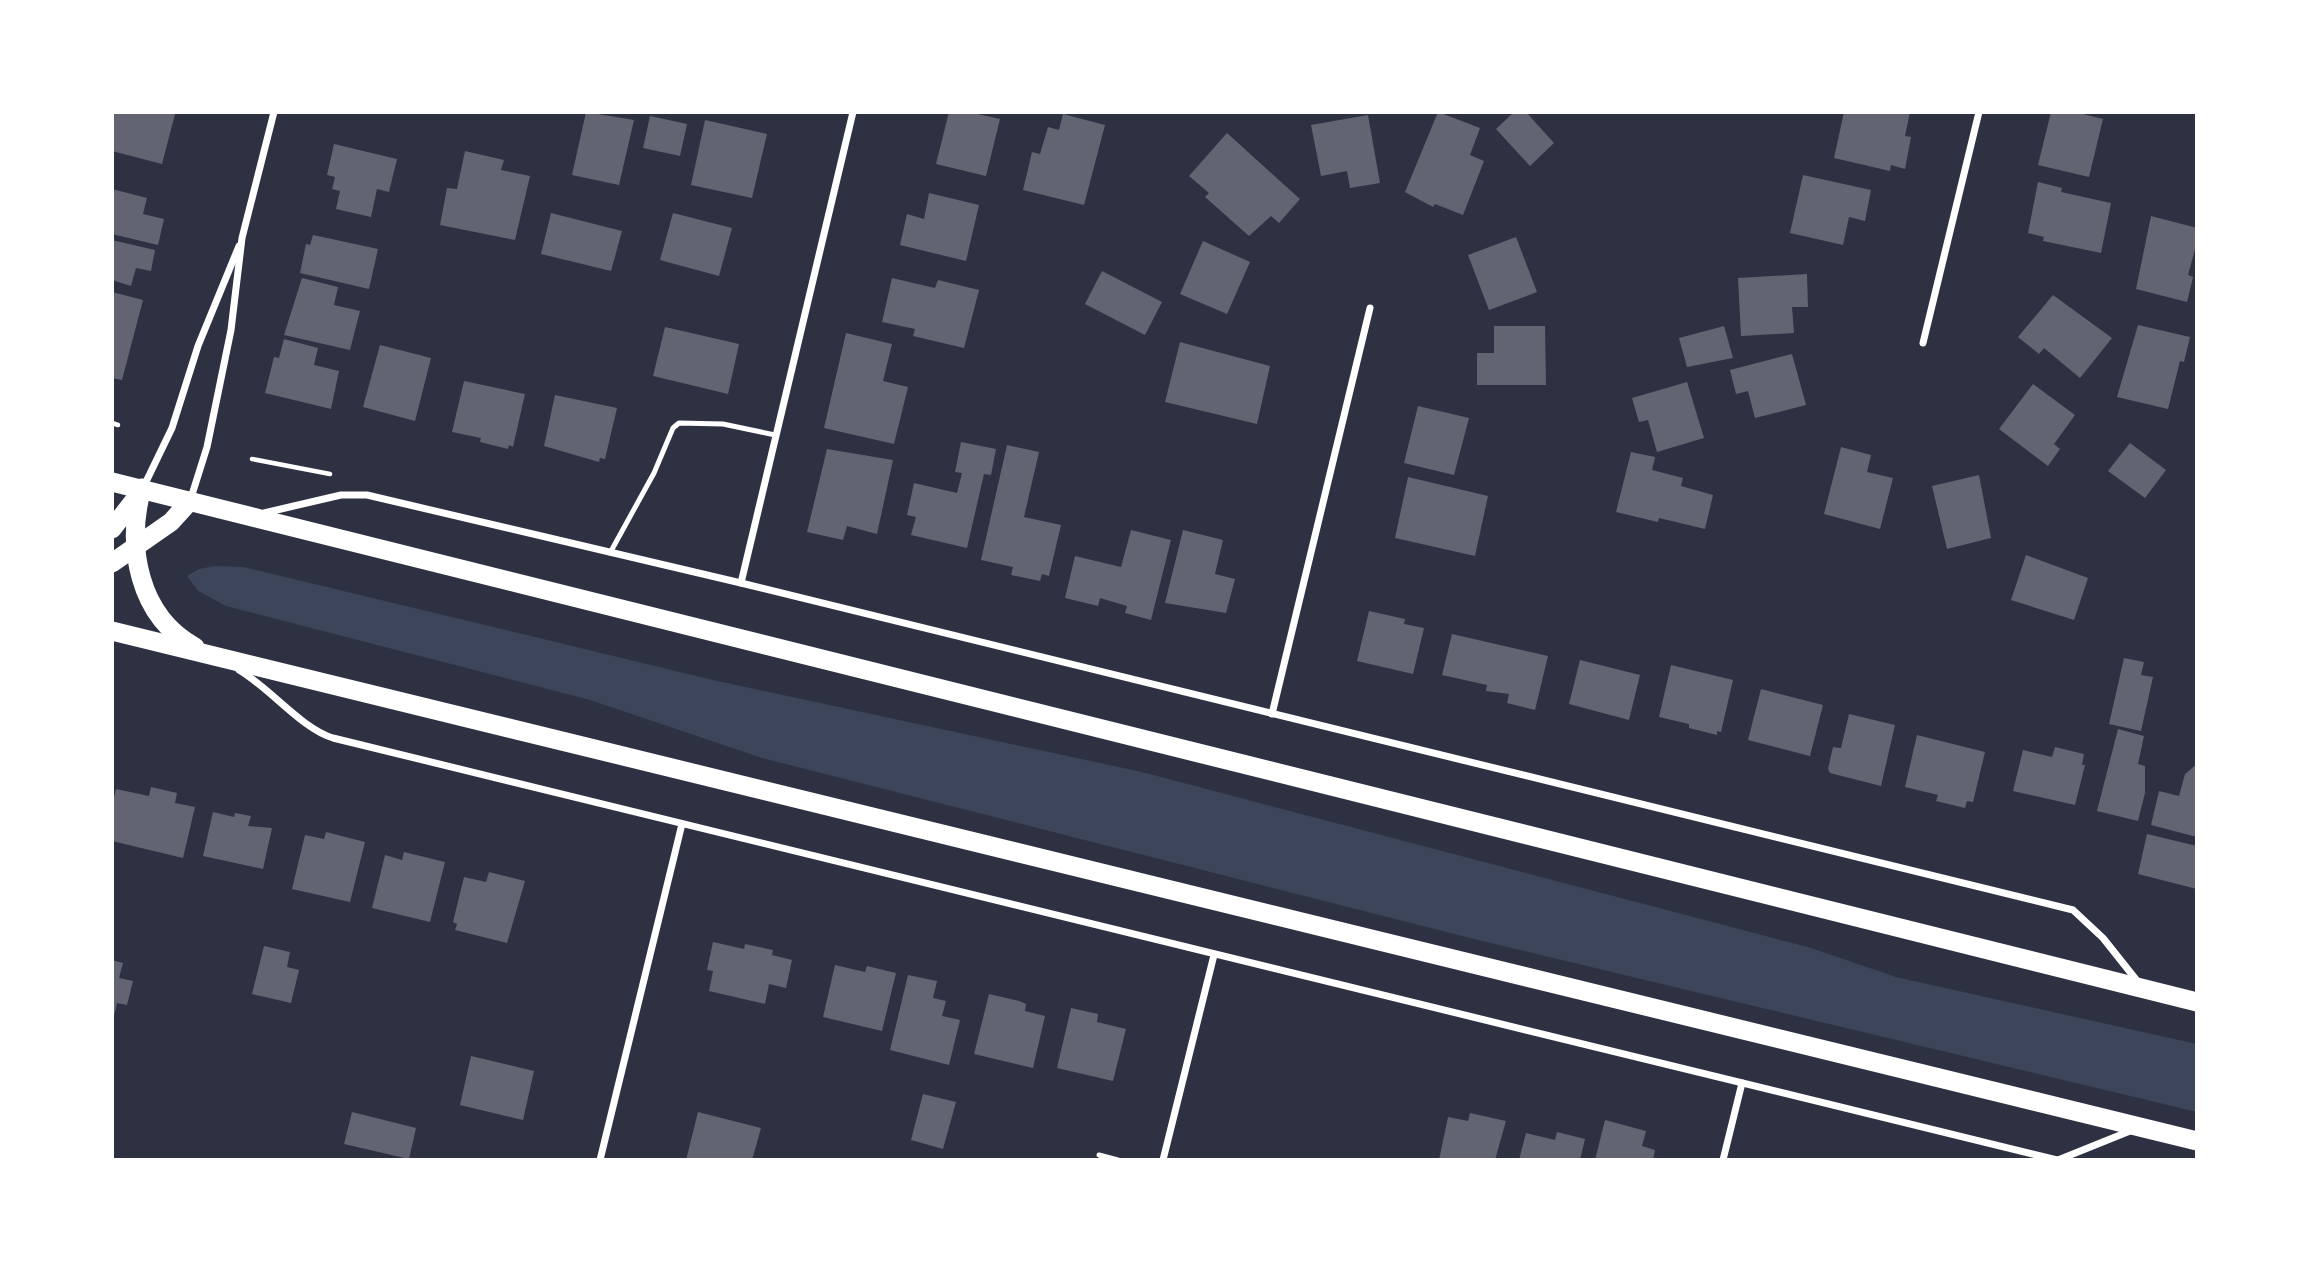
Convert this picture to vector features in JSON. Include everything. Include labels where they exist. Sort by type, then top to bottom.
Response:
[{"type":"highway","points":[[112,482],[2197,1002]]},
{"type":"highway","points":[[112,529],[142,488]]},
{"type":"highway","points":[[142,488],[135,524],[135,547],[140,576],[158,613],[184,640],[213,655]]},
{"type":"highway","points":[[112,563],[171,522],[190,501]]},
{"type":"highway","points":[[112,631],[2197,1141]]},
{"type":"street","points":[[190,501],[204,461],[231,330],[242,238],[274,112]]},
{"type":"street","points":[[741,583],[853,112]]},
{"type":"street","points":[[1923,343],[1979,112]]},
{"type":"street","points":[[142,488],[172,428],[198,346],[242,238]]},
{"type":"street","points":[[1272,714],[1370,308]]},
{"type":"street","points":[[246,517],[341,495],[367,495],[741,583],[2073,910],[2103,938],[2142,988]]},
{"type":"street","points":[[213,655],[257,680],[324,735],[1214,955],[2058,1160],[2140,1126]]},
{"type":"street","points":[[600,1160],[682,824]]},
{"type":"street","points":[[1163,1160],[1214,955]]},
{"type":"street","points":[[1723,1160],[1742,1083]]},
{"type":"lane","points":[[610,553],[654,473],[673,428],[679,423],[723,424],[775,435]]},
{"type":"lane","points":[[1099,1156],[1118,1160]]},
{"type":"path","points":[[252,459],[336,476],[367,495]]},
{"type":"shaded area","points":[[215,566],[244,567],[713,680],[1142,772],[1811,948],[1896,977],[2197,1044],[2197,1112],[1474,939],[762,758],[590,700],[226,606],[198,591],[187,576],[199,569]]},
{"type":"building","points":[[112,112],[175,114],[162,164],[112,151]]},
{"type":"building","points":[[586,112],[634,120],[619,185],[572,175]]},
{"type":"building","points":[[949,112],[969,112],[1000,119],[986,176],[936,164]]},
{"type":"building","points":[[1438,112],[1480,128],[1470,155],[1484,161],[1463,215],[1435,204],[1433,207],[1405,192]]},
{"type":"building","points":[[1514,112],[1526,112],[1554,143],[1530,166],[1496,129]]},
{"type":"building","points":[[1844,112],[1910,112],[1905,136],[1911,137],[1905,169],[1891,165],[1890,171],[1834,158]]},
{"type":"building","points":[[2051,112],[2075,112],[2103,119],[2089,177],[2038,165]]},
{"type":"building","points":[[1063,114],[1105,125],[1084,205],[1023,190],[1032,152],[1040,154],[1048,127],[1059,130]]},
{"type":"building","points":[[1368,115],[1380,183],[1350,188],[1347,171],[1321,176],[1311,125]]},
{"type":"building","points":[[650,116],[687,124],[680,156],[643,148]]},
{"type":"building","points":[[705,120],[767,134],[752,198],[691,185]]},
{"type":"building","points":[[1227,133],[1300,199],[1279,223],[1271,216],[1249,236],[1205,197],[1209,193],[1189,176]]},
{"type":"building","points":[[334,144],[397,159],[389,192],[377,189],[371,217],[336,209],[340,191],[332,189],[335,177],[327,175]]},
{"type":"building","points":[[465,151],[504,160],[501,170],[530,176],[515,240],[440,225],[447,188],[457,189]]},
{"type":"building","points":[[1803,175],[1871,190],[1865,221],[1849,217],[1843,245],[1790,233]]},
{"type":"building","points":[[2038,182],[2062,188],[2061,192],[2111,203],[2101,253],[2043,241],[2044,237],[2028,233]]},
{"type":"building","points":[[112,189],[147,198],[143,214],[164,219],[158,245],[112,234]]},
{"type":"building","points":[[929,193],[979,205],[966,261],[900,245],[907,214],[924,219]]},
{"type":"building","points":[[551,213],[622,231],[611,271],[541,254]]},
{"type":"building","points":[[673,213],[732,228],[719,276],[660,260]]},
{"type":"building","points":[[2151,216],[2197,228],[2197,242],[2188,275],[2193,277],[2187,302],[2136,289]]},
{"type":"building","points":[[313,235],[378,249],[369,289],[300,273],[306,244],[310,245]]},
{"type":"building","points":[[1516,237],[1537,292],[1489,310],[1468,255]]},
{"type":"building","points":[[112,240],[155,250],[151,271],[136,268],[131,286],[112,280]]},
{"type":"building","points":[[1203,241],[1250,262],[1227,314],[1180,294]]},
{"type":"building","points":[[1102,271],[1162,302],[1145,335],[1085,304]]},
{"type":"building","points":[[1807,274],[1808,307],[1792,307],[1794,333],[1741,336],[1738,278]]},
{"type":"building","points":[[302,278],[338,287],[334,305],[360,311],[350,350],[284,335]]},
{"type":"building","points":[[892,278],[935,288],[938,280],[979,290],[964,348],[913,336],[915,329],[882,322]]},
{"type":"building","points":[[112,292],[143,300],[122,380],[112,378]]},
{"type":"building","points":[[2053,295],[2112,338],[2080,378],[2044,348],[2039,354],[2018,337]]},
{"type":"building","points":[[2138,325],[2190,337],[2184,362],[2180,361],[2168,409],[2117,397]]},
{"type":"building","points":[[1494,326],[1545,326],[1546,385],[1477,385],[1477,353],[1494,353]]},
{"type":"building","points":[[1724,326],[1733,358],[1687,367],[1679,338]]},
{"type":"building","points":[[665,327],[739,344],[728,394],[653,376]]},
{"type":"building","points":[[846,333],[892,344],[883,381],[908,387],[894,444],[824,428]]},
{"type":"building","points":[[284,339],[318,348],[314,365],[339,371],[331,409],[265,393],[274,357],[279,358]]},
{"type":"building","points":[[1180,342],[1270,366],[1257,424],[1165,402]]},
{"type":"building","points":[[380,345],[431,358],[415,421],[363,407]]},
{"type":"building","points":[[1792,354],[1806,405],[1755,418],[1748,391],[1736,394],[1730,370]]},
{"type":"building","points":[[464,381],[525,394],[513,447],[509,445],[508,449],[480,442],[481,438],[452,432]]},
{"type":"building","points":[[1687,382],[1704,438],[1657,452],[1648,420],[1639,422],[1632,398]]},
{"type":"building","points":[[2033,384],[2075,415],[2054,444],[2060,449],[2048,466],[1999,429]]},
{"type":"building","points":[[555,395],[617,408],[605,459],[600,458],[599,462],[544,446]]},
{"type":"building","points":[[1418,406],[1469,418],[1454,475],[1404,463]]},
{"type":"building","points":[[961,442],[996,449],[991,475],[984,474],[967,548],[911,535],[916,517],[907,515],[914,483],[957,493],[962,473],[955,472]]},
{"type":"building","points":[[2130,443],[2166,470],[2145,498],[2108,471]]},
{"type":"building","points":[[1007,445],[1039,452],[1024,517],[1061,525],[1049,576],[1042,574],[1040,581],[1011,575],[1013,567],[981,560]]},
{"type":"building","points":[[1841,447],[1871,455],[1867,472],[1893,478],[1880,529],[1824,514]]},
{"type":"building","points":[[827,449],[893,460],[877,534],[847,526],[843,540],[807,532]]},
{"type":"building","points":[[1631,452],[1655,457],[1652,470],[1683,478],[1681,486],[1713,495],[1705,529],[1659,518],[1658,522],[1616,512]]},
{"type":"building","points":[[1979,475],[1991,538],[1947,549],[1932,486]]},
{"type":"building","points":[[1408,477],[1488,496],[1475,556],[1395,538]]},
{"type":"building","points":[[1131,530],[1171,540],[1151,620],[1125,613],[1127,606],[1100,598],[1098,606],[1065,598],[1075,556],[1121,567]]},
{"type":"building","points":[[1183,530],[1223,540],[1215,574],[1235,579],[1226,613],[1165,603]]},
{"type":"building","points":[[2026,555],[2088,578],[2074,620],[2011,600]]},
{"type":"building","points":[[1369,611],[1405,619],[1404,624],[1424,628],[1413,674],[1357,661]]},
{"type":"building","points":[[1452,634],[1548,656],[1535,710],[1507,703],[1509,694],[1486,691],[1487,685],[1442,675]]},
{"type":"building","points":[[2124,658],[2144,662],[2141,675],[2153,677],[2141,731],[2109,724]]},
{"type":"building","points":[[1580,660],[1640,675],[1629,720],[1569,704]]},
{"type":"building","points":[[1671,665],[1733,680],[1721,732],[1717,731],[1717,735],[1689,728],[1689,724],[1659,717]]},
{"type":"building","points":[[1761,689],[1823,705],[1810,756],[1748,740]]},
{"type":"building","points":[[1849,714],[1895,725],[1881,786],[1830,773],[1828,769],[1833,747],[1841,748]]},
{"type":"building","points":[[2118,729],[2144,736],[2138,764],[2145,766],[2145,793],[2138,821],[2097,811]]},
{"type":"building","points":[[1917,735],[1985,752],[1973,802],[1967,801],[1965,808],[1936,801],[1938,795],[1905,787]]},
{"type":"building","points":[[2055,747],[2084,754],[2082,765],[2085,765],[2075,805],[2013,791],[2023,750],[2052,757]]},
{"type":"building","points":[[2197,764],[2197,837],[2151,825],[2159,791],[2179,796],[2185,774]]},
{"type":"building","points":[[151,787],[177,793],[175,803],[195,807],[183,858],[112,841],[112,805],[116,789],[149,796]]},
{"type":"building","points":[[213,812],[234,817],[235,813],[251,816],[248,826],[272,828],[263,869],[203,856]]},
{"type":"building","points":[[326,832],[365,842],[350,902],[292,889],[305,835],[324,839]]},
{"type":"building","points":[[2147,834],[2197,846],[2197,889],[2138,874]]},
{"type":"building","points":[[404,852],[445,862],[430,922],[372,908],[385,855],[402,860]]},
{"type":"building","points":[[489,872],[525,881],[507,943],[455,930],[457,924],[453,922],[464,877],[486,882]]},
{"type":"building","points":[[713,942],[744,949],[745,944],[773,950],[772,955],[792,960],[786,988],[769,984],[765,1004],[709,991],[713,971],[707,970]]},
{"type":"building","points":[[264,946],[290,952],[287,967],[299,970],[291,1003],[252,994]]},
{"type":"building","points":[[112,960],[123,963],[119,978],[133,981],[127,1005],[117,1003],[113,1020]]},
{"type":"building","points":[[835,965],[865,972],[867,966],[896,973],[882,1031],[823,1017]]},
{"type":"building","points":[[908,975],[937,981],[933,998],[946,1001],[942,1016],[960,1020],[949,1065],[890,1050]]},
{"type":"building","points":[[989,994],[1019,1001],[1026,1004],[1025,1011],[1045,1016],[1033,1068],[974,1054]]},
{"type":"building","points":[[1071,1008],[1098,1014],[1097,1022],[1126,1029],[1113,1081],[1057,1068]]},
{"type":"building","points":[[471,1056],[534,1071],[523,1120],[460,1105]]},
{"type":"building","points":[[923,1094],[956,1102],[943,1149],[911,1140]]},
{"type":"building","points":[[352,1112],[416,1128],[409,1159],[344,1144]]},
{"type":"building","points":[[698,1112],[761,1128],[752,1160],[686,1160]]},
{"type":"building","points":[[1470,1113],[1506,1121],[1495,1160],[1439,1160],[1448,1117],[1468,1121]]},
{"type":"building","points":[[1605,1120],[1646,1131],[1642,1146],[1655,1150],[1653,1160],[1595,1160]]},
{"type":"building","points":[[1557,1132],[1585,1139],[1580,1160],[1519,1160],[1526,1133],[1555,1140]]}]
